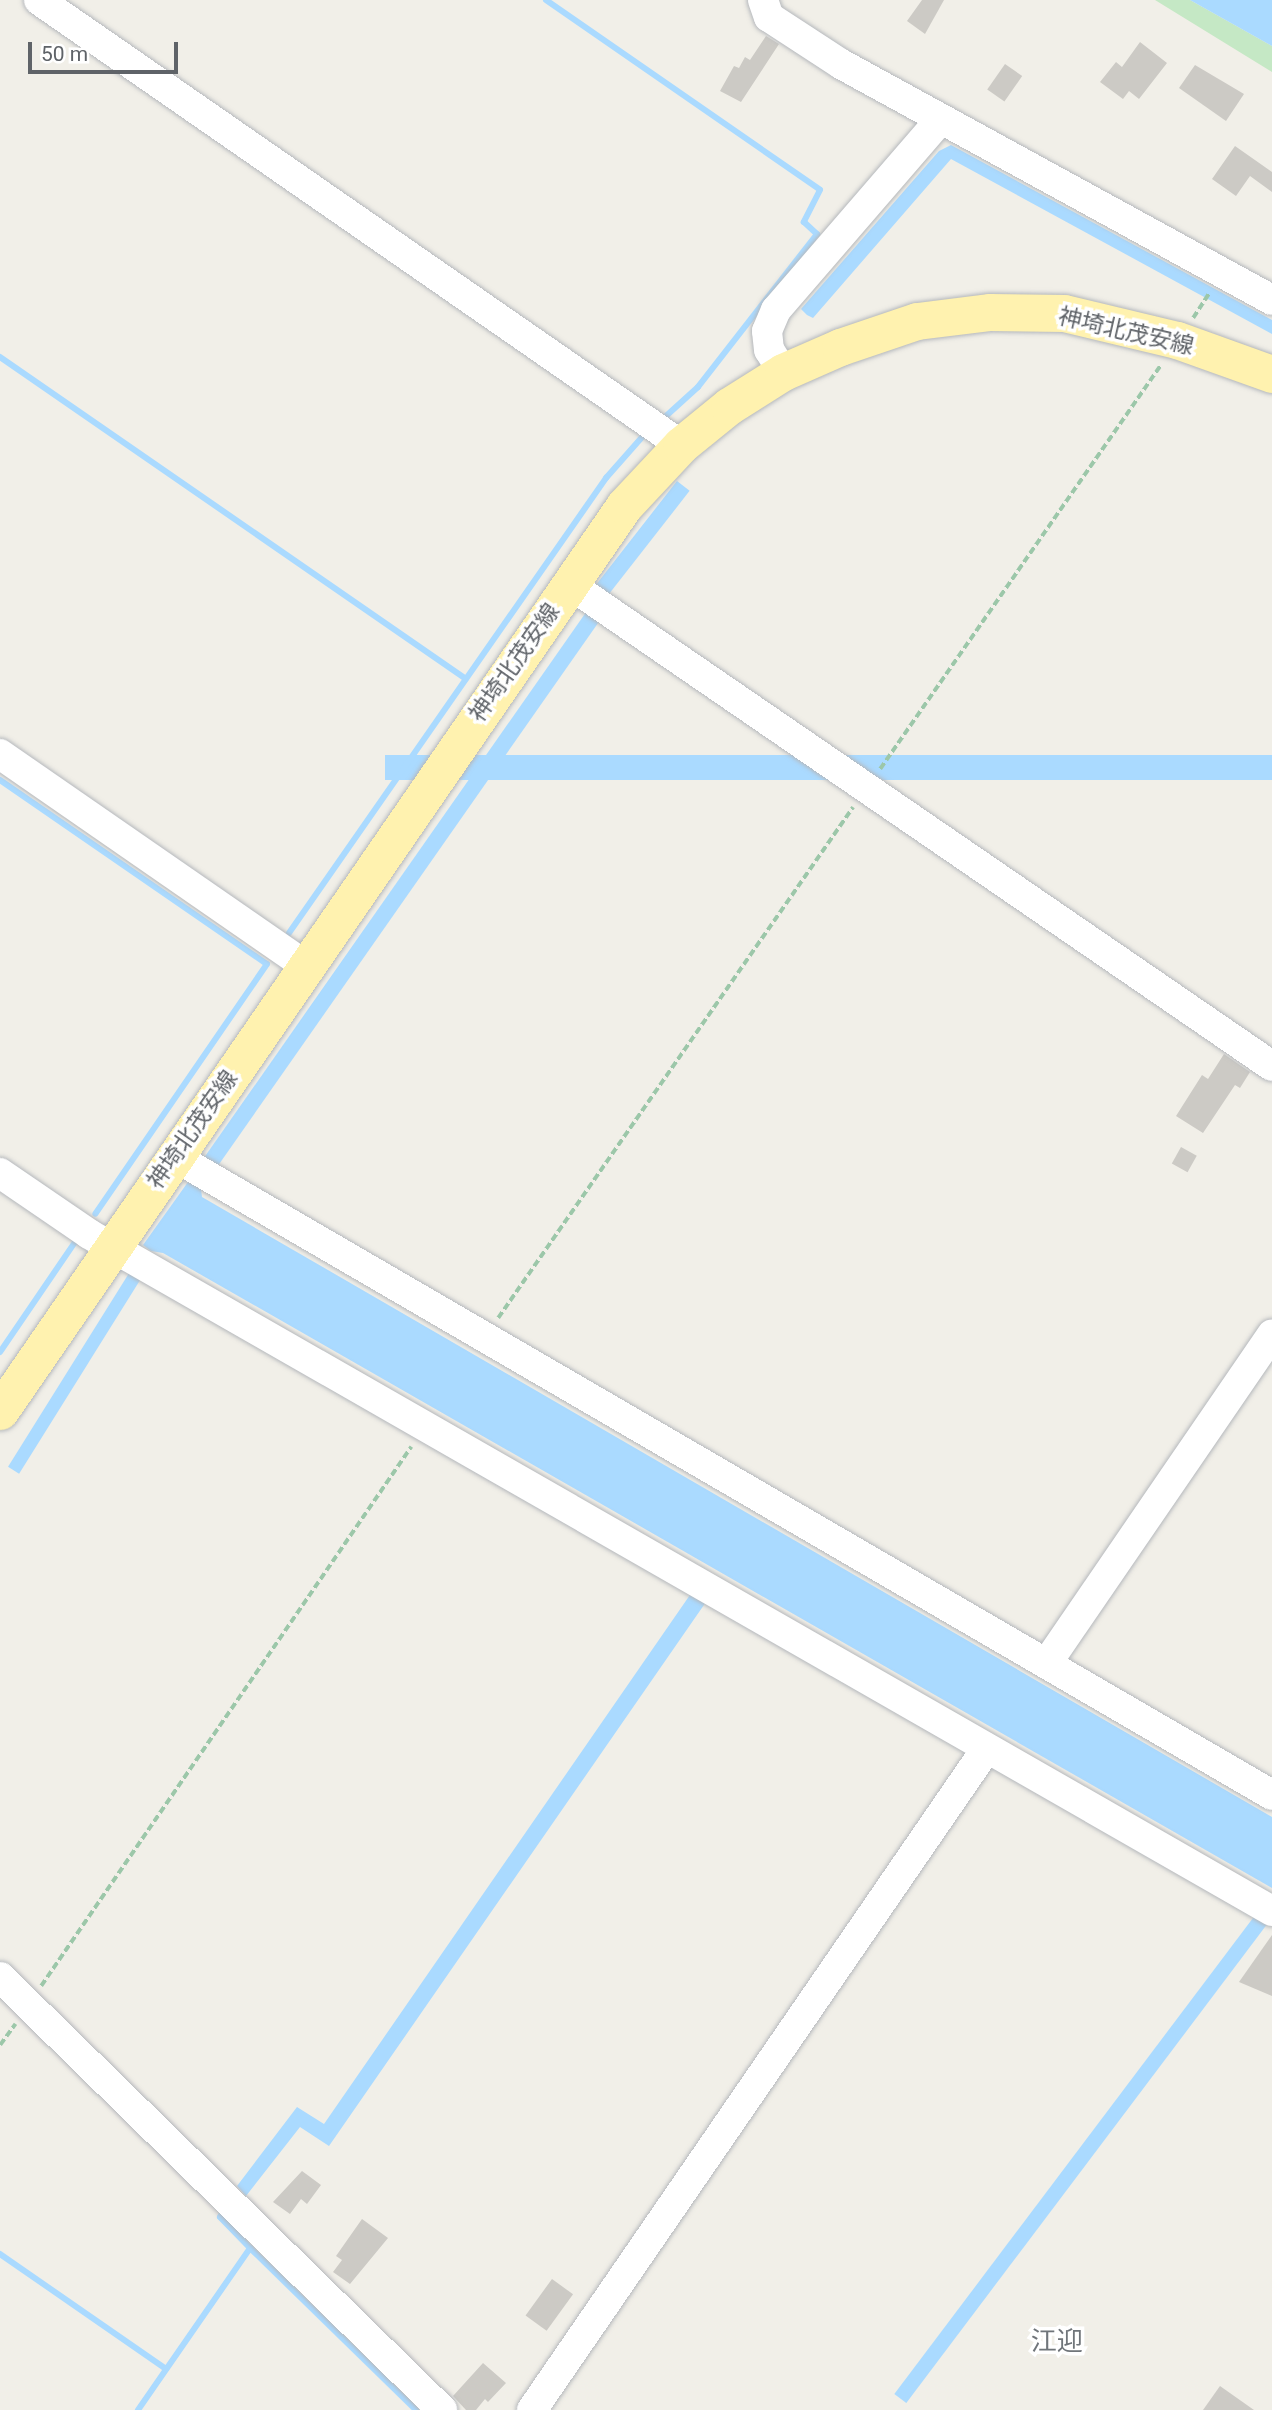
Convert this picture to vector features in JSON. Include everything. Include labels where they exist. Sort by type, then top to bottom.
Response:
[{"type":"main road","name":"神埼北茂安線","points":[[0,1411],[133,1258],[194,1170],[306,966],[590,598],[624,506],[681,445],[729,406],[783,372],[839,347],[917,321],[990,312],[1064,313],[1177,340],[1272,374]]},
{"type":"street","points":[[39,0],[681,445]]},
{"type":"street","points":[[763,0],[769,17],[940,120],[1272,300]]},
{"type":"street","points":[[783,372],[769,350],[767,331],[776,310],[940,120]]},
{"type":"street","points":[[590,598],[1272,1066]]},
{"type":"street","points":[[0,754],[306,966]]},
{"type":"street","points":[[194,1170],[482,1340],[1272,1795]]},
{"type":"street","points":[[0,1173],[133,1258],[427,1423],[1272,1911]]},
{"type":"street","points":[[1047,1663],[1272,1335]]},
{"type":"street","points":[[532,2410],[987,1748]]},
{"type":"street","points":[[0,1977],[442,2410]]},
{"type":"path","points":[[482,1340],[1201,305]]},
{"type":"path","points":[[0,2045],[427,1423]]},
{"type":"green space","points":[[1155,0],[1190,0],[1272,46],[1272,72]]},
{"type":"water","points":[[1190,0],[1272,0],[1272,46]]},
{"type":"water","points":[[951,145],[1272,320],[1272,334],[951,159],[813,318],[807,315],[801,309],[939,151]]},
{"type":"water","points":[[677,481],[690,491],[606,598],[593,588]]},
{"type":"water","points":[[589,608],[602,617],[216,1169],[202,1160]]},
{"type":"water","points":[[385,755],[1272,755],[1272,780],[385,780]]},
{"type":"water","points":[[188,1182],[201,1189],[202,1197],[1272,1817],[1272,1888],[163,1253],[151,1251],[143,1245]]},
{"type":"water","points":[[131,1270],[142,1277],[19,1474],[8,1467]]},
{"type":"water","points":[[692,1592],[706,1602],[329,2146],[300,2127],[246,2196],[237,2186],[297,2107],[324,2124]]},
{"type":"water","points":[[1256,1914],[1268,1923],[906,2403],[894,2394]]},
{"type":"building","points":[[922,0],[944,0],[925,34],[907,21]]},
{"type":"building","points":[[766,36],[779,44],[741,102],[720,91],[734,66],[739,68],[745,57],[750,60]]},
{"type":"building","points":[[1140,42],[1167,63],[1139,99],[1129,91],[1123,99],[1100,82],[1116,62],[1122,67]]},
{"type":"building","points":[[1005,64],[1022,76],[1004,101],[987,89]]},
{"type":"building","points":[[1195,65],[1244,94],[1226,121],[1179,88]]},
{"type":"building","points":[[1235,146],[1272,172],[1272,192],[1250,176],[1236,196],[1212,179]]},
{"type":"building","points":[[1224,1054],[1250,1072],[1240,1088],[1235,1085],[1203,1133],[1176,1116],[1202,1075],[1208,1079]]},
{"type":"building","points":[[1181,1147],[1197,1156],[1188,1172],[1172,1164]]},
{"type":"building","points":[[1272,1935],[1272,1996],[1239,1982]]},
{"type":"building","points":[[302,2171],[321,2185],[307,2204],[301,2199],[290,2214],[273,2202]]},
{"type":"building","points":[[362,2219],[388,2238],[350,2284],[333,2272],[342,2260],[336,2256]]},
{"type":"building","points":[[552,2279],[573,2294],[547,2331],[526,2315]]},
{"type":"building","points":[[483,2363],[506,2383],[488,2402],[485,2399],[476,2410],[466,2410],[453,2396]]},
{"type":"building","points":[[1220,2386],[1254,2410],[1203,2410]]},
{"type":"waterway","points":[[546,0],[820,190],[804,222],[817,234],[698,387],[667,415]]},
{"type":"waterway","points":[[0,357],[466,679]]},
{"type":"waterway","points":[[289,933],[606,478],[643,436]]},
{"type":"waterway","points":[[0,780],[267,964],[95,1214]]},
{"type":"waterway","points":[[0,1352],[75,1242]]},
{"type":"waterway","points":[[138,2410],[250,2248],[220,2217],[225,2208]]},
{"type":"waterway","points":[[250,2248],[416,2410]]},
{"type":"waterway","points":[[0,2254],[166,2369]]},
{"type":"district","name":"江迎","points":[[1057,2342]]}]
